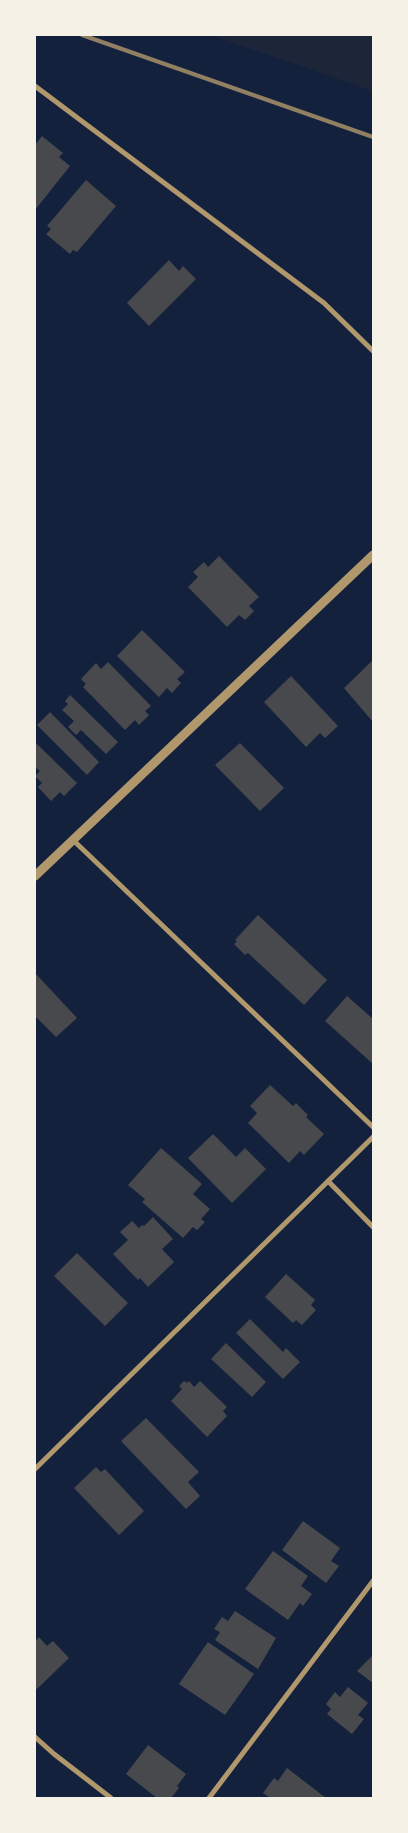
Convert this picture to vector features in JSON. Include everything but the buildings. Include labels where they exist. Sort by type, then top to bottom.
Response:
[{"type":"street","points":[[35,86],[324,303],[373,351]]},
{"type":"street","points":[[35,876],[373,555]]},
{"type":"street","points":[[72,840],[373,1127]]},
{"type":"street","points":[[35,1469],[373,1137]]},
{"type":"street","points":[[328,1181],[373,1227]]},
{"type":"street","points":[[209,1798],[373,1581]]},
{"type":"street","points":[[35,1737],[111,1798]]},
{"type":"shaded area","points":[[211,35],[373,35],[373,91]]},
{"type":"railway","points":[[82,35],[373,137]]}]
